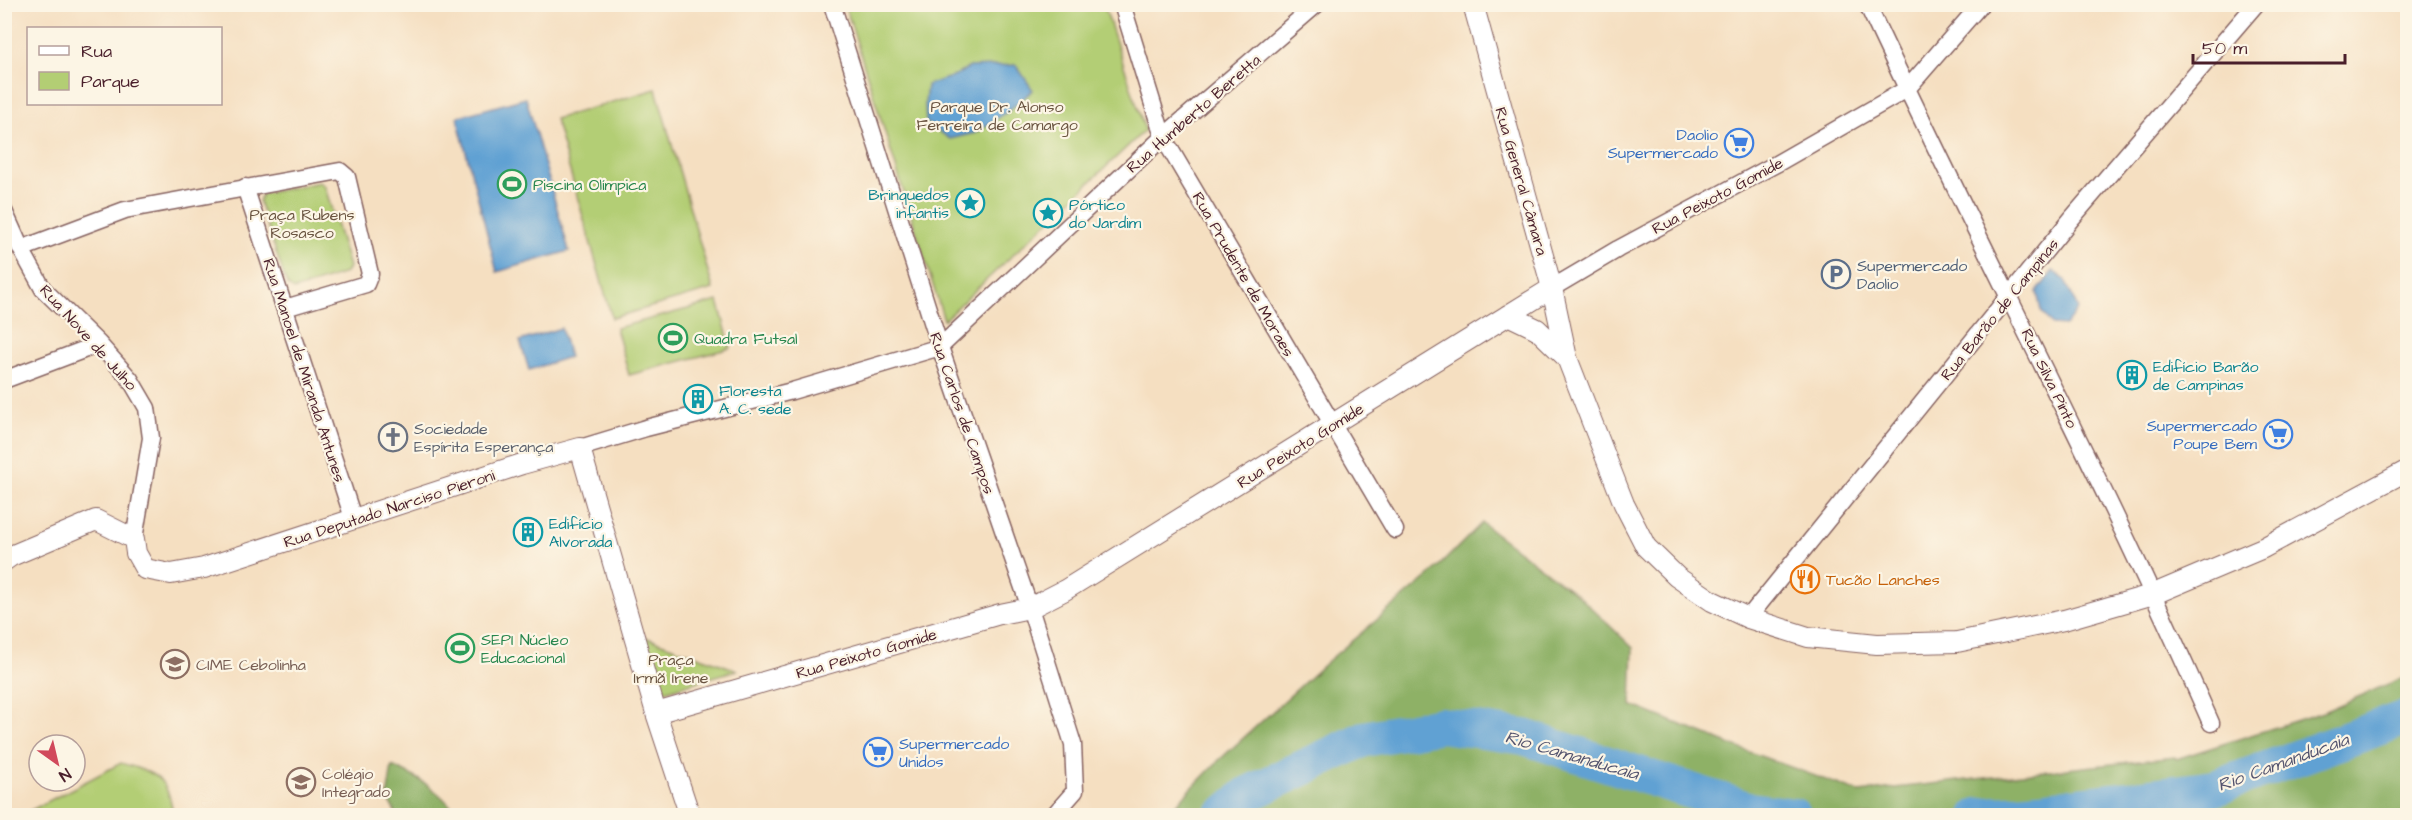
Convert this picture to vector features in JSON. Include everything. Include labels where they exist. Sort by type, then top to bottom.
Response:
[{"type":"street","name":"Rua Carlos de Campos","points":[[832,4],[940,347],[1030,608],[1073,744],[1075,791],[1053,816]]},
{"type":"street","name":"Rua Prudente de Moraes","points":[[1122,4],[1163,136],[1331,425],[1395,530]]},
{"type":"street","name":"Rua Humberto Beretta","points":[[940,347],[1163,136],[1317,4]]},
{"type":"street","name":"Rua General Câmara","points":[[1473,4],[1552,288],[1567,358],[1624,504],[1646,547],[1677,577],[1712,601],[1748,618],[1808,637],[1876,644],[1957,642],[2064,620],[2154,594],[2263,548],[2408,470]]},
{"type":"street","name":"Rua Silva Pinto","points":[[1867,4],[2154,594],[2211,723]]},
{"type":"street","name":"Rua Peixoto Gomide","points":[[656,713],[1000,614],[1030,608],[1065,590],[1552,288],[1907,89],[1981,4]]},
{"type":"street","name":"Rua Barão de Campinas","points":[[1748,618],[2072,218],[2256,4]]},
{"type":"street","points":[[21,249],[125,210],[340,171],[347,177],[370,274],[366,284],[285,309]]},
{"type":"street","name":"Rua Manoel de Miranda Antunes","points":[[245,188],[353,518]]},
{"type":"street","name":"Rua Nove de Julho","points":[[5,214],[44,290],[99,344],[130,379],[147,408],[152,438],[134,539]]},
{"type":"street","points":[[1508,315],[1537,329],[1567,358]]},
{"type":"street","points":[[4,380],[99,344]]},
{"type":"street","name":"Rua Deputado Narciso Pieroni","points":[[134,539],[136,553],[145,569],[171,574],[204,568],[353,518],[646,428],[792,391],[940,347]]},
{"type":"street","points":[[580,448],[656,713],[690,816]]},
{"type":"street","points":[[4,561],[11,555],[96,520],[134,539]]},
{"type":"green space","name":"Parque Dr. Alonso Ferreira de Camargo","points":[[845,5],[1104,5],[1145,130],[944,320]]},
{"type":"green space","points":[[656,89],[713,289],[612,318],[555,119]]},
{"type":"green space","name":"Praça Rubens Rosasco","points":[[320,182],[325,187],[349,267],[346,273],[294,290],[287,285],[259,201],[262,194]]},
{"type":"green space","name":"Quadra Futsal","points":[[718,301],[731,348],[629,375],[616,328]]},
{"type":"green space","points":[[1482,523],[1581,598],[1633,648],[1631,705],[1741,749],[1859,792],[2175,757],[2176,759],[2323,712],[2407,676],[2407,811],[2397,816],[1166,815],[1217,762],[1328,661],[1430,575]]},
{"type":"green space","name":"Praça Irmã Irene","points":[[639,635],[737,670],[658,693]]},
{"type":"green space","points":[[121,763],[143,770],[164,784],[173,815],[22,815],[64,793],[87,793],[87,781]]},
{"type":"green space","points":[[392,766],[429,786],[458,815],[397,815],[387,798]]},
{"type":"water","points":[[1016,65],[1033,90],[1007,112],[975,133],[950,139],[926,122],[927,85],[954,76],[970,67]]},
{"type":"water","name":"Piscina Olímpica","points":[[526,98],[569,251],[497,272],[457,117]]},
{"type":"water","points":[[2053,271],[2065,280],[2078,309],[2065,326],[2052,325],[2041,311],[2037,292]]},
{"type":"water","points":[[561,328],[569,357],[529,370],[520,341]]},
{"type":"waterway","name":"Rio Camanducaia","points":[[1978,816],[2215,788],[2408,717]]},
{"type":"waterway","name":"Rio Camanducaia","points":[[1222,816],[1248,794],[1364,739],[1441,725],[1524,737],[1750,810],[1794,816]]},
{"type":"place","name":"Daolio Supermercado","points":[[1739,143]]},
{"type":"place","name":"Piscina Olímpica","points":[[512,184]]},
{"type":"place","name":"Brinquedos infantis","points":[[970,203]]},
{"type":"place","name":"Pórtico do Jardim","points":[[1048,213]]},
{"type":"place","name":"Supermercado Daolio","points":[[1836,274]]},
{"type":"place","name":"Quadra Futsal","points":[[673,338]]},
{"type":"place","name":"Edifício Barão de Campinas","points":[[2132,375]]},
{"type":"place","name":"Floresta A. C. sede","points":[[698,399]]},
{"type":"place","name":"Supermercado Poupe Bem","points":[[2278,434]]},
{"type":"place","name":"Sociedade Espírita Esperança","points":[[393,437]]},
{"type":"place","name":"Edifício Alvorada","points":[[528,532]]},
{"type":"place","name":"Tucão Lanches","points":[[1805,579]]},
{"type":"place","name":"SEPI Núcleo Educacional","points":[[460,648]]},
{"type":"place","name":"CIME Cebolinha","points":[[175,664]]},
{"type":"place","name":"Supermercado Unidos","points":[[878,752]]},
{"type":"place","name":"Colégio Integrado","points":[[301,782]]}]
